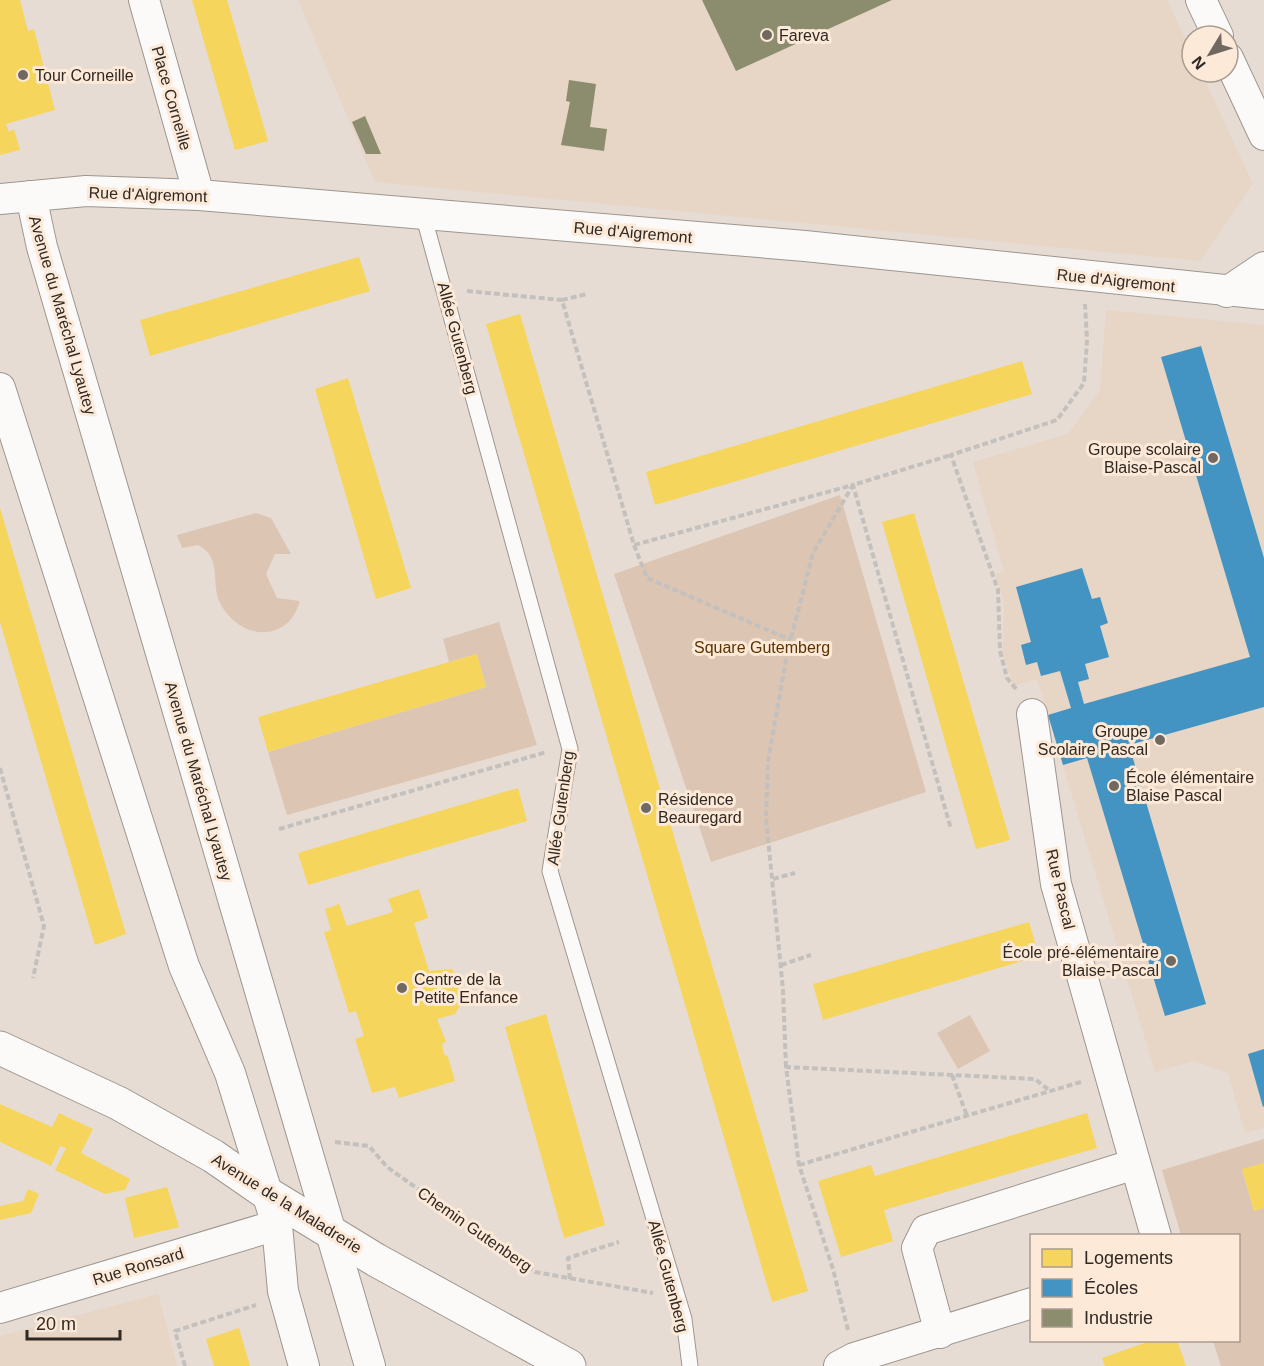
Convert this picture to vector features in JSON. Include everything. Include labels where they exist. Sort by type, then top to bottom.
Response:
[{"type":"main road","name":"Avenue de la Maladrerie","points":[[0,1048],[118,1103],[213,1156],[268,1194],[376,1260],[569,1366]]},
{"type":"street","name":"Place Corneille","points":[[144,0],[199,195]]},
{"type":"street","points":[[1201,0],[1212,24]]},
{"type":"street","points":[[1240,84],[1264,135]]},
{"type":"street","name":"Rue d'Aigremont","points":[[0,199],[86,191],[199,195],[805,246],[1227,292],[1264,294]]},
{"type":"street","name":"Avenue du Maréchal Lyautey","points":[[30,196],[45,258],[370,1366]]},
{"type":"street","points":[[1227,292],[1264,267]]},
{"type":"street","points":[[0,388],[184,966],[230,1073],[268,1194],[277,1225],[283,1292],[304,1366]]},
{"type":"street","name":"Rue Pascal","points":[[1032,714],[1056,884],[1155,1234]]},
{"type":"street","points":[[940,1333],[917,1248],[926,1230],[1135,1164]]},
{"type":"street","name":"Rue Ronsard","points":[[0,1308],[277,1225]]},
{"type":"street","points":[[847,1362],[1030,1304]]},
{"type":"lane","name":"Allée Gutenberg","points":[[423,214],[570,749],[550,871],[684,1319],[690,1366]]},
{"type":"path","points":[[634,545],[853,485],[1057,420],[1084,383],[1087,340],[1084,277]]},
{"type":"path","points":[[444,288],[562,300],[587,294]]},
{"type":"path","points":[[562,300],[634,545],[647,578],[791,640]]},
{"type":"path","points":[[951,455],[998,590],[999,651],[1007,678],[1032,714]]},
{"type":"path","points":[[847,1362],[833,1269],[799,1165],[786,1067],[781,965],[766,818],[768,761],[791,640],[813,553],[853,485]]},
{"type":"path","points":[[853,485],[951,829]]},
{"type":"path","points":[[279,829],[548,752]]},
{"type":"path","points":[[0,768],[44,926],[33,978]]},
{"type":"path","points":[[773,879],[795,873]]},
{"type":"path","points":[[781,965],[811,955]]},
{"type":"path","points":[[786,1067],[1035,1079],[1050,1091]]},
{"type":"path","points":[[799,1165],[1110,1072]]},
{"type":"path","points":[[952,1075],[967,1116]]},
{"type":"path","name":"Chemin Gutenberg","points":[[325,1141],[369,1146],[387,1167],[535,1272],[650,1294],[675,1289]]},
{"type":"path","points":[[570,1279],[568,1258],[619,1242]]},
{"type":"path","points":[[185,1366],[175,1330],[266,1302],[283,1292]]},
{"type":"shaded area","name":"Fareva","points":[[298,0],[1167,0],[1180,28],[1180,84],[1207,84],[1253,184],[1200,261],[375,182]]},
{"type":"shaded area","name":"Groupe Scolaire Pascal","points":[[1106,310],[1264,325],[1264,1128],[1245,1133],[1228,1073],[1194,1061],[1155,1072],[1037,679],[1014,686],[1003,655],[1004,602],[996,574],[1004,571],[973,462],[1068,434],[1100,390]]},
{"type":"shaded area","points":[[158,1294],[177,1366],[0,1366],[0,1336]]},
{"type":"green space","name":"Square Gutemberg","points":[[840,495],[926,792],[711,862],[614,574]]},
{"type":"green space","points":[[256,513],[271,518],[291,554],[275,554],[266,574],[277,598],[300,601],[293,616],[285,625],[273,631],[264,632],[246,628],[231,618],[217,595],[211,557],[198,545],[182,548],[177,535]]},
{"type":"green space","points":[[499,622],[537,745],[287,815],[268,752],[486,687],[477,654],[449,662],[443,639]]},
{"type":"green space","points":[[970,1015],[990,1051],[958,1069],[937,1033]]},
{"type":"green space","points":[[1264,1139],[1264,1163],[1242,1170],[1254,1211],[1264,1208],[1264,1366],[1221,1366],[1213,1342],[1240,1342],[1240,1234],[1181,1234],[1162,1170]]},
{"type":"building: Logements","name":"Tour Corneille","points":[[0,0],[20,0],[28,31],[34,29],[55,110],[6,124],[9,132],[14,129],[20,150],[0,155]]},
{"type":"building: Logements","points":[[192,0],[227,0],[268,141],[235,150]]},
{"type":"building: Logements","points":[[359,257],[370,291],[150,356],[140,320]]},
{"type":"building: Logements","name":"Résidence Beauregard","points":[[520,314],[808,1291],[772,1302],[486,324]]},
{"type":"building: Logements","points":[[1022,361],[1032,394],[655,505],[646,472]]},
{"type":"building: Logements","points":[[348,378],[411,588],[376,599],[315,389]]},
{"type":"building: Logements","points":[[0,508],[126,934],[95,945],[0,622]]},
{"type":"building: Logements","points":[[914,513],[1010,840],[976,849],[882,522]]},
{"type":"building: Logements","points":[[477,654],[486,687],[268,752],[258,717]]},
{"type":"building: Logements","points":[[518,788],[527,821],[308,885],[298,853]]},
{"type":"building: Logements","name":"Centre de la Petite Enfance","points":[[419,889],[428,918],[414,923],[429,971],[452,969],[459,979],[465,997],[455,1014],[437,1019],[446,1042],[442,1044],[444,1054],[448,1057],[455,1081],[399,1098],[395,1087],[372,1093],[355,1039],[364,1036],[356,1011],[349,1013],[324,932],[331,930],[325,909],[339,904],[347,926],[393,912],[388,899]]},
{"type":"building: Logements","points":[[1029,922],[1039,956],[823,1020],[813,984]]},
{"type":"building: Logements","points":[[546,1014],[605,1225],[564,1238],[505,1027]]},
{"type":"building: Logements","points":[[0,1104],[52,1127],[59,1113],[93,1129],[81,1153],[130,1179],[125,1190],[105,1194],[55,1170],[66,1148],[60,1146],[51,1166],[0,1142]]},
{"type":"building: Logements","points":[[1087,1113],[1097,1148],[884,1210],[893,1241],[841,1257],[818,1181],[871,1165],[875,1176]]},
{"type":"building: Logements","points":[[1264,1163],[1264,1208],[1254,1211],[1242,1169]]},
{"type":"building: Logements","points":[[167,1187],[179,1227],[134,1238],[125,1198]]},
{"type":"building: Logements","points":[[28,1189],[39,1194],[31,1213],[0,1220],[0,1206],[23,1201]]},
{"type":"building: Logements","points":[[239,1328],[250,1366],[214,1366],[206,1339]]},
{"type":"building: Logements","points":[[1147,1342],[1178,1342],[1186,1366],[1105,1366],[1102,1358]]},
{"type":"building: Écoles","points":[[1201,346],[1264,558],[1264,707],[1129,745],[1206,1004],[1165,1016],[1087,758],[1063,765],[1048,715],[1071,708],[1060,671],[1041,676],[1037,662],[1026,665],[1021,645],[1031,642],[1016,587],[1082,568],[1092,599],[1100,597],[1108,623],[1100,626],[1109,657],[1085,664],[1089,679],[1078,682],[1084,704],[1250,657],[1161,357]]},
{"type":"building: Écoles","points":[[1264,1049],[1264,1106],[1263,1107],[1248,1054]]},
{"type":"building: Industrie","name":"Fareva","points":[[702,0],[892,0],[736,71]]},
{"type":"building: Industrie","points":[[569,80],[596,84],[590,127],[607,129],[604,151],[561,145],[570,102],[566,101]]},
{"type":"building: Industrie","points":[[365,116],[381,154],[366,154],[352,122]]},
{"type":"place","name":"Fareva","points":[[767,35]]},
{"type":"place","name":"Tour Corneille","points":[[23,75]]},
{"type":"place","name":"Groupe scolaire Blaise-Pascal","points":[[1213,458]]},
{"type":"place","name":"Groupe Scolaire Pascal","points":[[1160,740]]},
{"type":"place","name":"École élémentaire Blaise Pascal","points":[[1114,786]]},
{"type":"place","name":"Résidence Beauregard","points":[[646,808]]},
{"type":"place","name":"École pré-élémentaire Blaise-Pascal","points":[[1171,961]]},
{"type":"place","name":"Centre de la Petite Enfance","points":[[402,988]]}]
